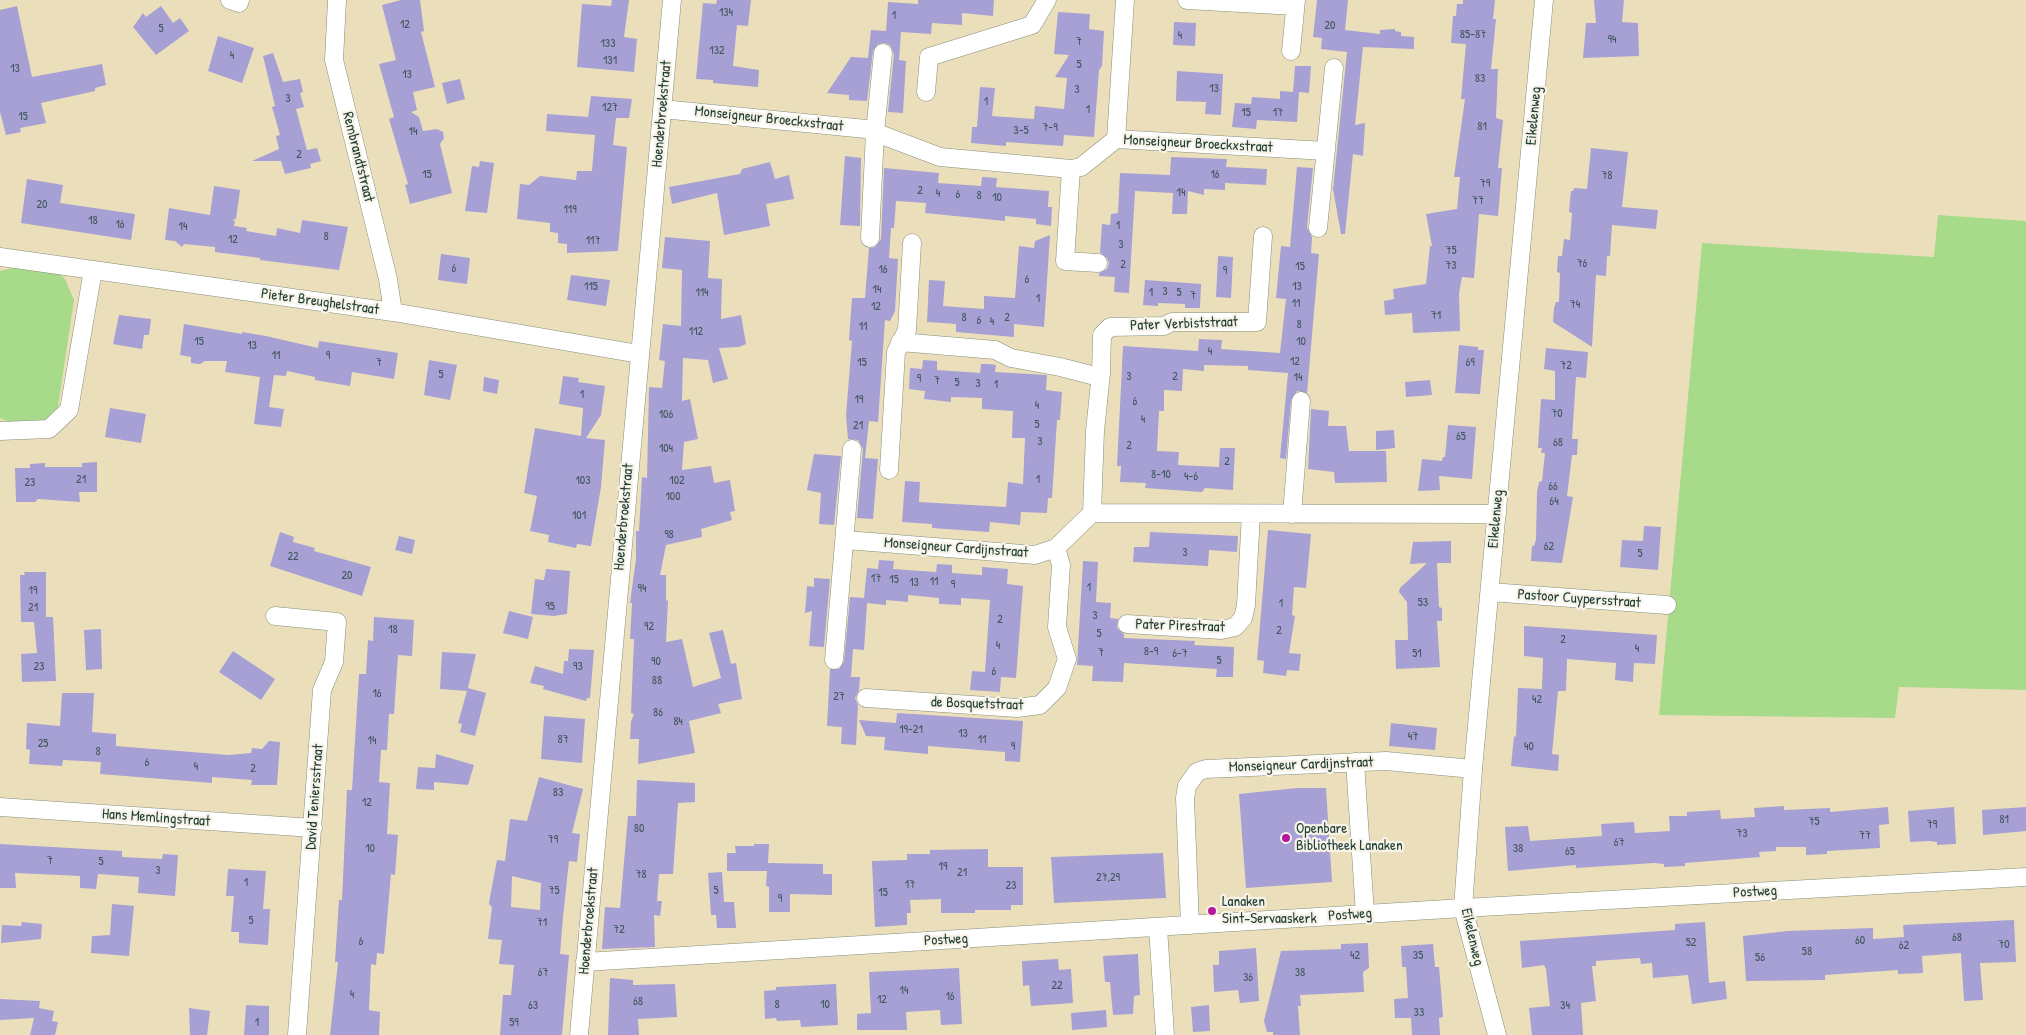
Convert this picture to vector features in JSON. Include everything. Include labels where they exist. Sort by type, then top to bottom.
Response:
[{"type":"street","points":[[230,0],[239,3],[240,0]]},
{"type":"street","name":"Rembrandtstraat","points":[[337,0],[334,60],[388,279],[394,312]]},
{"type":"street","name":"Hoenderbroekstraat","points":[[579,1035],[672,0]]},
{"type":"street","points":[[926,92],[929,57],[1032,25],[1047,0]]},
{"type":"street","points":[[1116,139],[1125,0]]},
{"type":"street","points":[[1187,0],[1296,3],[1291,51]]},
{"type":"street","name":"Eikelenweg","points":[[1497,1035],[1463,908],[1473,770],[1544,0]]},
{"type":"street","points":[[870,238],[875,132],[883,53]]},
{"type":"street","points":[[1318,228],[1334,68]]},
{"type":"street","name":"Monseigneur Broeckxstraat","points":[[662,109],[866,129],[940,157],[1071,169],[1081,167],[1105,150],[1116,139],[1326,151]]},
{"type":"street","points":[[1071,169],[1065,261],[1098,263]]},
{"type":"street","name":"Pater Verbiststraat","points":[[1098,377],[1101,373],[1102,336],[1110,327],[1164,326],[1172,322],[1257,322],[1263,236]]},
{"type":"street","points":[[889,470],[896,352],[907,330],[912,242]]},
{"type":"street","name":"Pieter Breughelstraat","points":[[0,257],[394,312],[639,354]]},
{"type":"street","points":[[0,431],[49,429],[69,410],[93,270]]},
{"type":"street","points":[[900,342],[995,350],[1011,358],[1060,366],[1098,377],[1092,513],[1497,514]]},
{"type":"street","points":[[1292,514],[1301,401]]},
{"type":"street","points":[[834,660],[846,540],[852,449]]},
{"type":"street","name":"Monseigneur Cardijnstraat","points":[[846,540],[1035,555],[1056,548],[1092,513]]},
{"type":"street","name":"Pater Pirestraat","points":[[1127,624],[1222,630],[1235,627],[1243,618],[1246,606],[1251,514]]},
{"type":"street","name":"de Bosquetstraat","points":[[866,698],[1017,708],[1040,705],[1058,688],[1067,659],[1058,627],[1062,565],[1056,548]]},
{"type":"street","name":"Pastoor Cuypersstraat","points":[[1490,592],[1668,605]]},
{"type":"street","name":"David Teniersstraat","points":[[275,616],[337,622],[334,662],[322,690],[297,1035]]},
{"type":"street","name":"Monseigneur Cardijnstraat","points":[[1190,925],[1185,798],[1187,786],[1192,777],[1206,769],[1386,761],[1473,770]]},
{"type":"street","points":[[1355,762],[1365,914]]},
{"type":"street","name":"Hans Memlingstraat","points":[[0,807],[313,828]]},
{"type":"street","name":"Postweg","points":[[585,962],[1463,908],[2026,877]]},
{"type":"street","points":[[1158,927],[1165,1035]]},
{"type":"green space","points":[[1938,215],[2026,221],[2026,690],[1899,687],[1895,718],[1659,715],[1702,243],[1934,257]]},
{"type":"green space","points":[[16,267],[58,273],[65,279],[74,300],[58,407],[44,420],[31,424],[14,424],[0,418],[0,271]]},
{"type":"building","points":[[401,0],[420,0],[424,31],[421,32],[435,87],[413,92],[417,110],[411,112],[419,117],[423,131],[437,129],[443,132],[444,138],[440,144],[452,193],[410,204],[405,185],[408,184],[389,119],[394,117],[379,64],[396,60],[382,5]]},
{"type":"building","points":[[612,0],[629,0],[624,37],[637,39],[634,72],[577,67],[582,4],[611,6]]},
{"type":"building","points":[[717,0],[751,0],[748,26],[737,25],[733,66],[759,70],[758,87],[713,83],[713,80],[696,79],[703,3],[716,4]]},
{"type":"building","points":[[918,0],[994,0],[993,16],[962,13],[962,25],[932,23],[931,34],[901,32],[899,60],[906,61],[903,113],[888,112],[894,54],[890,45],[885,43],[878,44],[873,51],[867,101],[849,100],[849,95],[827,93],[851,57],[868,58],[871,30],[886,31],[888,2],[918,4]]},
{"type":"building","points":[[1317,0],[1348,0],[1345,30],[1380,34],[1380,30],[1395,29],[1395,31],[1401,32],[1401,36],[1414,37],[1414,49],[1363,47],[1355,125],[1365,123],[1363,156],[1353,154],[1345,234],[1341,234],[1333,189],[1347,52],[1321,49],[1322,38],[1313,37]]},
{"type":"building","points":[[1463,0],[1495,0],[1493,19],[1496,19],[1491,69],[1498,69],[1496,118],[1503,120],[1498,168],[1502,168],[1498,216],[1479,214],[1474,278],[1462,277],[1459,293],[1460,331],[1413,333],[1412,313],[1385,315],[1384,301],[1394,299],[1393,289],[1426,284],[1430,246],[1432,246],[1426,214],[1457,209],[1460,177],[1454,177],[1465,99],[1461,99],[1466,44],[1451,43],[1453,16],[1456,16],[1457,4],[1463,4]]},
{"type":"building","points":[[1594,0],[1624,0],[1622,22],[1638,23],[1639,56],[1583,58],[1586,23],[1596,23]]},
{"type":"building","points":[[17,6],[32,77],[102,64],[106,85],[95,88],[95,91],[41,103],[46,123],[20,128],[21,132],[6,135],[0,112],[0,10]]},
{"type":"building","points":[[161,6],[173,23],[180,18],[189,31],[156,55],[133,27],[143,13],[146,17]]},
{"type":"building","points":[[1058,12],[1090,14],[1089,29],[1104,31],[1094,137],[1064,135],[1063,146],[1006,142],[1006,146],[971,143],[972,127],[977,127],[980,87],[995,88],[992,116],[1034,119],[1035,106],[1064,109],[1067,78],[1055,77],[1069,55],[1054,54]]},
{"type":"building","points":[[1174,22],[1196,23],[1195,46],[1173,45]]},
{"type":"building","points":[[218,36],[254,48],[242,83],[208,71]]},
{"type":"building","points":[[273,53],[283,82],[300,79],[303,92],[300,93],[304,107],[296,109],[307,150],[317,148],[321,161],[310,164],[311,168],[285,174],[281,161],[252,161],[279,149],[276,136],[280,135],[272,107],[275,106],[263,56]]},
{"type":"building","points":[[1295,66],[1311,66],[1309,93],[1299,92],[1297,122],[1257,120],[1256,129],[1232,127],[1235,103],[1251,104],[1252,97],[1280,99],[1280,91],[1293,92]]},
{"type":"building","points":[[1177,71],[1223,74],[1221,115],[1205,114],[1206,102],[1176,101]]},
{"type":"building","points":[[460,79],[465,99],[447,104],[442,83]]},
{"type":"building","points":[[591,96],[632,99],[629,118],[616,118],[613,145],[627,147],[618,251],[567,253],[567,244],[558,243],[558,233],[550,232],[550,223],[517,219],[520,184],[529,185],[540,176],[576,180],[577,171],[592,171],[595,135],[546,131],[547,114],[588,117]]},
{"type":"building","points":[[1591,148],[1628,152],[1622,207],[1658,210],[1656,229],[1612,225],[1610,256],[1607,256],[1606,276],[1596,275],[1592,347],[1553,322],[1554,308],[1556,302],[1559,302],[1560,273],[1557,272],[1558,256],[1562,256],[1564,239],[1570,240],[1572,213],[1569,212],[1571,191],[1574,188],[1587,189]]},
{"type":"building","points":[[845,156],[861,158],[860,226],[840,225]]},
{"type":"building","points":[[1171,157],[1227,159],[1226,167],[1267,169],[1266,185],[1225,183],[1225,190],[1204,189],[1204,195],[1188,191],[1187,214],[1172,214],[1173,193],[1135,191],[1129,293],[1114,292],[1115,277],[1099,276],[1099,273],[1107,269],[1109,263],[1107,258],[1100,253],[1102,224],[1110,225],[1111,214],[1118,213],[1120,173],[1170,175]]},
{"type":"building","points":[[480,161],[494,163],[487,213],[465,211],[472,166],[479,167]]},
{"type":"building","points":[[770,162],[775,179],[789,175],[794,199],[766,204],[770,226],[724,235],[717,193],[672,204],[669,187],[740,174],[742,169]]},
{"type":"building","points":[[1297,167],[1313,168],[1307,227],[1312,237],[1311,253],[1319,254],[1307,393],[1297,391],[1291,400],[1286,459],[1280,458],[1288,373],[1248,370],[1248,366],[1204,365],[1204,371],[1183,369],[1182,391],[1164,390],[1164,411],[1159,411],[1157,451],[1179,452],[1178,465],[1219,467],[1220,448],[1235,448],[1233,490],[1205,488],[1202,492],[1145,488],[1146,483],[1120,482],[1121,466],[1117,466],[1123,346],[1198,351],[1199,339],[1222,340],[1221,349],[1280,353],[1286,299],[1276,298],[1281,246],[1290,247]]},
{"type":"building","points":[[884,168],[939,173],[938,183],[981,186],[982,177],[997,178],[996,187],[1049,191],[1048,207],[1052,207],[1051,226],[1036,224],[1036,219],[1005,216],[1005,221],[925,213],[926,203],[896,201],[894,228],[891,228],[889,258],[898,259],[895,311],[890,321],[885,320],[878,422],[869,421],[865,458],[878,459],[873,519],[857,518],[863,449],[858,440],[848,439],[846,415],[852,341],[849,340],[852,298],[865,298],[869,248],[875,247],[881,239]]},
{"type":"building","points":[[27,179],[63,185],[60,203],[135,214],[131,240],[21,223]]},
{"type":"building","points":[[214,186],[240,190],[236,219],[232,220],[235,221],[234,226],[247,228],[246,231],[276,236],[277,228],[300,233],[302,220],[348,227],[339,270],[215,252],[215,247],[184,244],[182,247],[175,241],[165,240],[169,208],[210,215]]},
{"type":"building","points":[[1050,235],[1044,327],[1014,324],[1014,337],[956,332],[956,324],[927,322],[929,280],[945,281],[943,306],[984,309],[984,296],[1015,298],[1019,246],[1034,248],[1035,241]]},
{"type":"building","points":[[665,237],[710,241],[708,278],[722,279],[721,319],[741,315],[746,344],[739,347],[719,348],[728,379],[713,383],[708,360],[683,358],[682,401],[690,399],[698,439],[684,442],[682,470],[711,466],[714,483],[730,480],[735,511],[730,512],[732,520],[701,529],[702,537],[666,545],[660,575],[666,575],[666,601],[668,600],[666,642],[682,639],[693,687],[721,678],[709,633],[723,630],[731,664],[736,663],[742,699],[718,704],[721,713],[689,721],[695,753],[638,764],[639,739],[630,739],[631,722],[634,714],[631,713],[634,639],[630,639],[632,603],[630,603],[636,559],[636,531],[639,531],[642,477],[647,478],[649,387],[662,388],[665,361],[659,360],[663,324],[681,326],[682,270],[662,268]]},
{"type":"building","points":[[441,254],[470,258],[467,284],[438,280]]},
{"type":"building","points":[[1218,256],[1233,257],[1231,298],[1216,297]]},
{"type":"building","points":[[571,275],[610,280],[606,306],[567,300]]},
{"type":"building","points":[[1145,280],[1201,284],[1200,308],[1185,308],[1185,304],[1158,303],[1158,306],[1143,305]]},
{"type":"building","points":[[119,315],[151,319],[149,335],[144,335],[142,349],[113,344]]},
{"type":"building","points":[[184,324],[266,336],[318,348],[319,341],[398,353],[394,379],[352,372],[350,386],[315,380],[315,377],[287,371],[286,376],[274,375],[269,407],[284,409],[281,427],[254,424],[260,377],[225,372],[227,361],[191,363],[191,357],[180,355]]},
{"type":"building","points":[[1459,345],[1478,347],[1478,350],[1484,350],[1480,394],[1455,393]]},
{"type":"building","points":[[1546,348],[1588,352],[1586,378],[1576,377],[1572,439],[1578,439],[1577,455],[1572,455],[1567,496],[1573,497],[1562,563],[1531,561],[1532,546],[1534,546],[1536,539],[1537,492],[1539,482],[1542,481],[1545,453],[1541,453],[1542,448],[1538,448],[1541,399],[1555,400],[1555,371],[1544,369]]},
{"type":"building","points":[[429,360],[457,365],[450,400],[424,395]]},
{"type":"building","points":[[923,360],[937,361],[937,370],[980,373],[981,364],[988,364],[996,365],[995,372],[1047,375],[1046,390],[1062,392],[1060,420],[1057,420],[1052,498],[1048,498],[1047,513],[1021,512],[1020,525],[990,522],[989,532],[932,528],[932,524],[902,522],[905,481],[920,482],[919,502],[1006,507],[1008,482],[1023,484],[1025,438],[1012,438],[1013,411],[982,409],[982,398],[951,397],[951,402],[924,399],[925,391],[909,389],[910,368],[922,369]]},
{"type":"building","points":[[563,376],[579,378],[578,382],[605,386],[601,415],[586,438],[605,440],[601,487],[591,546],[577,544],[576,548],[548,542],[549,535],[530,531],[537,496],[524,493],[535,428],[581,436],[583,408],[559,404]]},
{"type":"building","points":[[484,377],[499,380],[497,394],[483,391]]},
{"type":"building","points":[[1430,380],[1432,395],[1406,397],[1405,382]]},
{"type":"building","points":[[110,408],[146,414],[141,443],[105,437]]},
{"type":"building","points":[[1311,409],[1329,411],[1328,426],[1346,426],[1349,451],[1386,451],[1387,482],[1335,483],[1334,472],[1308,469]]},
{"type":"building","points":[[1448,425],[1476,427],[1472,479],[1439,476],[1440,490],[1418,491],[1422,459],[1442,461],[1443,457],[1445,457]]},
{"type":"building","points":[[1394,430],[1395,448],[1376,450],[1376,431]]},
{"type":"building","points":[[814,454],[841,456],[834,525],[819,524],[821,493],[807,490]]},
{"type":"building","points":[[97,462],[97,492],[79,492],[80,502],[38,499],[35,502],[16,502],[15,468],[30,468],[30,464],[45,463],[45,467],[82,467],[82,463]]},
{"type":"building","points":[[1644,526],[1661,527],[1658,570],[1620,567],[1622,540],[1643,541]]},
{"type":"building","points":[[1268,530],[1311,534],[1306,588],[1294,587],[1292,615],[1295,616],[1289,653],[1301,654],[1299,671],[1287,670],[1286,676],[1263,673],[1264,661],[1257,660]]},
{"type":"building","points":[[280,532],[294,537],[293,542],[315,548],[314,551],[371,567],[362,596],[270,566]]},
{"type":"building","points":[[1150,532],[1238,536],[1237,552],[1209,550],[1208,566],[1133,562],[1134,547],[1149,547]]},
{"type":"building","points":[[399,536],[415,540],[412,554],[395,550]]},
{"type":"building","points":[[1451,541],[1451,563],[1437,563],[1439,607],[1442,608],[1442,621],[1437,621],[1440,667],[1396,669],[1395,640],[1408,640],[1407,602],[1399,592],[1400,588],[1427,563],[1410,564],[1413,542]]},
{"type":"building","points":[[879,560],[894,561],[893,569],[936,572],[937,564],[952,565],[952,573],[982,575],[982,567],[1008,569],[1007,584],[1023,586],[1016,678],[1001,677],[1000,692],[970,690],[972,671],[985,672],[990,600],[961,598],[961,605],[939,604],[939,598],[908,595],[908,602],[886,600],[886,605],[867,603],[864,650],[853,649],[851,677],[860,677],[859,690],[855,698],[858,705],[856,745],[841,744],[842,727],[827,726],[830,669],[839,669],[844,661],[850,597],[864,598],[867,568],[878,569]]},
{"type":"building","points":[[1083,561],[1098,562],[1096,602],[1111,603],[1110,618],[1118,619],[1117,628],[1124,634],[1124,638],[1195,641],[1194,645],[1234,647],[1233,677],[1216,677],[1217,669],[1124,663],[1123,682],[1092,681],[1093,666],[1077,665]]},
{"type":"building","points":[[546,569],[570,571],[567,614],[554,616],[531,614],[535,579],[544,580]]},
{"type":"building","points":[[24,572],[46,572],[46,617],[53,617],[56,681],[22,682],[21,654],[37,653],[34,622],[21,622],[20,575],[25,575]]},
{"type":"building","points":[[814,578],[830,579],[824,647],[809,646],[812,611],[805,613],[807,586],[814,587]]},
{"type":"building","points":[[509,611],[533,617],[528,639],[503,633]]},
{"type":"building","points":[[374,617],[414,620],[412,656],[398,655],[394,714],[389,714],[387,750],[381,750],[379,782],[390,783],[387,834],[398,835],[395,875],[391,874],[384,954],[377,953],[376,965],[371,964],[369,1010],[380,1012],[379,1035],[330,1035],[338,962],[335,962],[339,900],[342,900],[347,790],[352,790],[359,674],[366,674],[368,640],[373,641]]},
{"type":"building","points":[[1524,626],[1657,635],[1655,664],[1634,663],[1633,682],[1615,680],[1616,663],[1567,659],[1566,691],[1558,691],[1552,754],[1559,755],[1558,771],[1511,766],[1514,736],[1516,737],[1518,688],[1542,689],[1543,658],[1524,656]]},
{"type":"building","points":[[101,629],[102,669],[86,670],[84,630]]},
{"type":"building","points":[[569,649],[594,650],[590,698],[587,698],[586,701],[543,689],[544,686],[530,683],[535,666],[563,674],[564,661],[568,661]]},
{"type":"building","points":[[233,651],[275,679],[261,700],[219,672]]},
{"type":"building","points":[[442,652],[476,654],[468,688],[486,693],[475,736],[460,732],[462,724],[458,723],[467,691],[440,689]]},
{"type":"building","points":[[62,693],[94,693],[92,732],[116,734],[116,746],[229,755],[251,753],[252,748],[262,749],[269,741],[280,742],[277,785],[251,785],[252,780],[212,777],[212,783],[100,774],[101,762],[63,760],[62,766],[29,764],[30,750],[26,749],[27,723],[60,726]]},
{"type":"building","points":[[897,713],[1023,721],[1020,762],[1005,761],[1005,752],[928,746],[928,754],[884,750],[885,737],[866,736],[859,720],[896,723]]},
{"type":"building","points":[[544,716],[585,719],[582,763],[541,759]]},
{"type":"building","points":[[1391,723],[1437,728],[1435,750],[1389,746]]},
{"type":"building","points":[[436,754],[474,765],[468,785],[434,782],[434,790],[416,789],[418,767],[435,768]]},
{"type":"building","points":[[539,777],[583,789],[572,833],[580,834],[577,862],[569,861],[563,917],[560,954],[569,955],[562,1035],[500,1035],[503,995],[511,995],[514,965],[499,964],[502,940],[488,939],[492,907],[489,904],[497,860],[505,861],[510,819],[527,821]],"holes":[[[512,876],[541,883],[540,910],[511,907]]]},
{"type":"building","points":[[637,780],[695,783],[695,802],[678,803],[673,874],[659,874],[657,901],[662,901],[660,916],[654,915],[655,947],[602,949],[605,907],[620,908],[628,816],[636,816]]},
{"type":"building","name":"Openbare Bibliotheek Lanaken","points":[[1297,788],[1326,788],[1332,882],[1246,888],[1239,794]]},
{"type":"building","points":[[1784,806],[1784,810],[1830,808],[1830,812],[1888,807],[1889,824],[1879,825],[1880,848],[1827,851],[1827,854],[1806,855],[1806,847],[1776,847],[1776,851],[1759,852],[1760,857],[1685,863],[1685,866],[1664,867],[1664,864],[1654,863],[1576,868],[1576,865],[1508,871],[1505,827],[1528,826],[1530,841],[1602,836],[1601,824],[1634,822],[1635,833],[1670,831],[1669,816],[1687,816],[1687,812],[1720,810],[1721,819],[1755,817],[1754,808]]},
{"type":"building","points":[[1954,807],[1956,844],[1937,845],[1937,842],[1930,841],[1910,842],[1908,811]]},
{"type":"building","points":[[2026,807],[2026,831],[1983,835],[1982,810]]},
{"type":"building","points":[[0,844],[122,851],[122,857],[162,859],[163,854],[178,855],[175,896],[138,893],[139,877],[98,874],[96,889],[80,888],[80,876],[15,873],[16,888],[0,888]]},
{"type":"building","points":[[754,844],[769,844],[768,863],[823,864],[823,874],[832,874],[832,895],[790,894],[790,912],[769,912],[769,887],[766,886],[767,871],[727,871],[727,853],[736,853],[735,846],[754,846]]},
{"type":"building","points":[[988,849],[988,867],[1023,867],[1023,905],[1011,905],[1011,910],[975,910],[975,913],[941,913],[941,899],[910,900],[911,913],[907,913],[907,925],[875,927],[872,861],[907,860],[907,854],[930,854],[930,850]]},
{"type":"building","points":[[1163,853],[1166,898],[1054,903],[1051,857]]},
{"type":"building","points":[[228,869],[266,871],[263,909],[270,909],[268,945],[239,943],[239,932],[231,932],[234,896],[226,896]]},
{"type":"building","points":[[722,872],[724,902],[734,902],[736,928],[717,928],[716,915],[711,915],[708,873]]},
{"type":"building","points":[[112,904],[134,906],[129,956],[91,953],[92,936],[110,935]]},
{"type":"building","points":[[2014,920],[2016,962],[1980,963],[1983,1000],[1964,1001],[1961,953],[1922,956],[1923,973],[1898,974],[1898,970],[1825,975],[1825,980],[1746,981],[1743,936],[1788,931],[1873,928],[1873,939],[1904,937],[1903,925]]},
{"type":"building","points":[[22,922],[42,924],[41,939],[1,943],[2,925],[21,926]]},
{"type":"building","points":[[1705,922],[1709,983],[1725,981],[1727,999],[1692,1004],[1688,975],[1653,978],[1652,963],[1641,964],[1640,958],[1596,961],[1596,966],[1592,966],[1596,1001],[1581,1003],[1583,1035],[1532,1035],[1529,1008],[1550,1006],[1546,969],[1544,965],[1522,968],[1520,941],[1675,930],[1675,924]]},
{"type":"building","points":[[1368,943],[1369,968],[1363,972],[1364,992],[1300,995],[1301,1006],[1298,1006],[1300,1035],[1273,1035],[1273,1032],[1267,1032],[1264,1021],[1281,951],[1341,949],[1341,944]]},
{"type":"building","points":[[1433,944],[1435,967],[1439,967],[1442,1003],[1443,1017],[1439,1018],[1440,1035],[1412,1035],[1411,1018],[1395,1018],[1394,999],[1408,998],[1406,967],[1402,967],[1401,946]]},
{"type":"building","points":[[1256,948],[1259,1001],[1240,1003],[1238,990],[1214,992],[1213,965],[1219,965],[1219,951]]},
{"type":"building","points":[[1138,954],[1140,995],[1134,996],[1133,1014],[1113,1015],[1110,982],[1105,982],[1103,956]]},
{"type":"building","points":[[1058,959],[1059,970],[1071,969],[1073,1003],[1031,1006],[1029,985],[1023,986],[1022,961]]},
{"type":"building","points":[[959,968],[962,1024],[941,1025],[940,1010],[906,1012],[907,1030],[857,1030],[857,1014],[871,1013],[869,972]]},
{"type":"building","points":[[610,978],[633,980],[633,985],[675,984],[677,1017],[638,1019],[639,1035],[608,1035]]},
{"type":"building","points":[[836,984],[838,1025],[801,1027],[800,1020],[777,1021],[776,1018],[765,1019],[764,991],[776,990],[776,987]]},
{"type":"building","points":[[0,999],[40,1001],[39,1008],[54,1011],[52,1021],[58,1022],[55,1035],[30,1035],[34,1018],[0,1020]]},
{"type":"building","points":[[246,1005],[269,1006],[269,1035],[244,1035]]},
{"type":"building","points":[[1209,1005],[1210,1031],[1193,1032],[1191,1007]]},
{"type":"building","points":[[189,1008],[210,1011],[207,1035],[190,1035]]},
{"type":"building","points":[[1106,1010],[1107,1027],[1072,1030],[1071,1013]]},
{"type":"place","name":"Openbare Bibliotheek Lanaken","points":[[1286,838]]},
{"type":"place","name":"Lanaken Sint-Servaaskerk","points":[[1212,911]]}]
